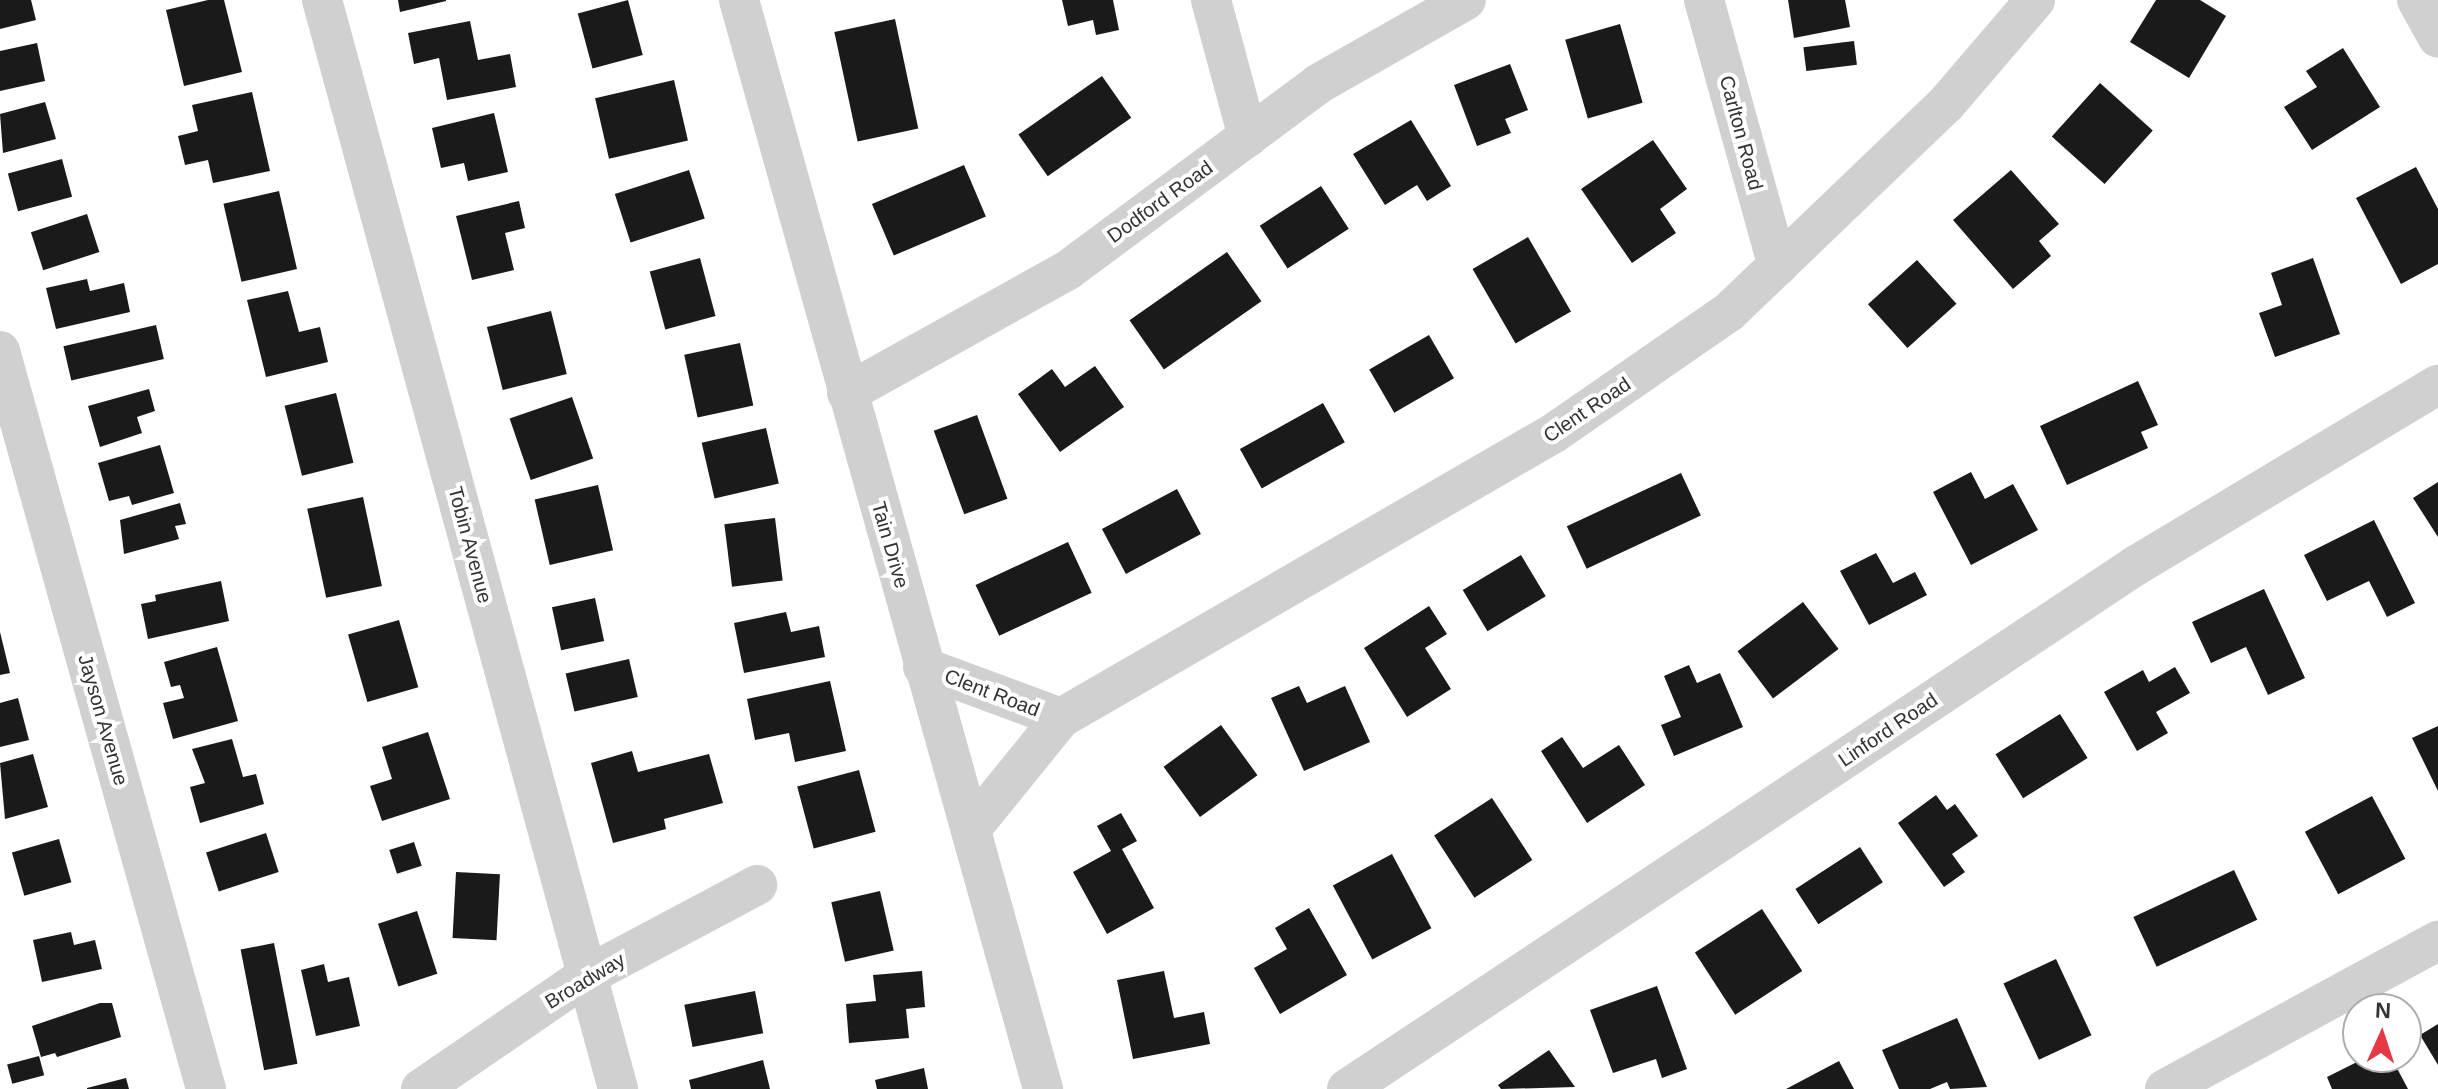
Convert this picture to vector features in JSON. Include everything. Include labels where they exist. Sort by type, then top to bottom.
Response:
[{"type":"street","name":"Tobin Avenue","points":[[322,0],[618,1089]]},
{"type":"street","name":"Tain Drive","points":[[739,0],[1043,1089]]},
{"type":"street","points":[[1211,0],[1248,137]]},
{"type":"street","name":"Dodford Road","points":[[847,393],[1068,270],[1318,84],[1466,0]]},
{"type":"street","name":"Carlton Road","points":[[1704,0],[1778,266]]},
{"type":"street","name":"Clent Road","points":[[971,829],[1061,718],[1554,433],[1729,312],[1946,104],[2035,0]]},
{"type":"street","points":[[2417,0],[2438,38]]},
{"type":"street","name":"Jayson Avenue","points":[[0,351],[206,1089]]},
{"type":"street","name":"Linford Road","points":[[1347,1089],[2135,566],[2438,385]]},
{"type":"street","name":"Clent Road","points":[[923,667],[1061,718]]},
{"type":"street","name":"Broadway","points":[[421,1089],[586,976],[757,885]]},
{"type":"street","points":[[2165,1089],[2438,941]]},
{"type":"building","points":[[0,0],[31,0],[36,20],[0,29]]},
{"type":"building","points":[[208,0],[224,0],[242,72],[184,86],[166,10]]},
{"type":"building","points":[[398,0],[446,0],[446,1],[400,12]]},
{"type":"building","points":[[628,0],[643,55],[593,69],[578,13]]},
{"type":"building","points":[[1062,0],[1113,0],[1119,30],[1096,35],[1093,20],[1068,26]]},
{"type":"building","points":[[1788,0],[1845,0],[1850,27],[1794,38]]},
{"type":"building","points":[[2156,0],[2200,0],[2226,16],[2189,78],[2130,42]]},
{"type":"building","points":[[895,19],[918,129],[858,141],[834,32]]},
{"type":"building","points":[[470,21],[478,60],[510,54],[516,87],[447,100],[439,58],[414,64],[408,33]]},
{"type":"building","points":[[1620,24],[1643,103],[1588,119],[1565,40]]},
{"type":"building","points":[[1854,41],[1857,65],[1806,71],[1803,47]]},
{"type":"building","points":[[37,43],[45,81],[0,91],[0,51]]},
{"type":"building","points":[[2343,48],[2380,107],[2312,150],[2284,107],[2317,87],[2306,71]]},
{"type":"building","points":[[1510,64],[1528,110],[1505,119],[1511,133],[1477,146],[1454,85]]},
{"type":"building","points":[[1102,76],[1131,118],[1048,176],[1018,135]]},
{"type":"building","points":[[674,80],[688,140],[609,159],[595,98]]},
{"type":"building","points":[[2100,83],[2153,131],[2105,184],[2052,137]]},
{"type":"building","points":[[252,92],[270,171],[213,183],[208,160],[185,165],[178,136],[198,131],[192,105]]},
{"type":"building","points":[[45,102],[56,139],[3,153],[0,114]]},
{"type":"building","points":[[494,113],[508,172],[468,181],[464,163],[441,168],[432,128]]},
{"type":"building","points":[[1411,120],[1451,186],[1427,201],[1417,185],[1385,205],[1353,154]]},
{"type":"building","points":[[1653,140],[1687,189],[1660,209],[1676,233],[1632,263],[1581,189]]},
{"type":"building","points":[[62,159],[72,197],[18,211],[8,173]]},
{"type":"building","points":[[964,165],[986,217],[894,256],[872,204]]},
{"type":"building","points":[[2416,167],[2438,209],[2438,264],[2401,284],[2356,198]]},
{"type":"building","points":[[689,170],[705,219],[631,243],[615,194]]},
{"type":"building","points":[[2011,170],[2059,224],[2039,241],[2051,256],[2013,289],[1953,220]]},
{"type":"building","points":[[1321,186],[1349,229],[1288,269],[1260,226]]},
{"type":"building","points":[[279,191],[297,269],[241,282],[223,204]]},
{"type":"building","points":[[519,201],[525,228],[505,233],[514,270],[472,280],[456,216]]},
{"type":"building","points":[[87,214],[99,252],[43,270],[31,232]]},
{"type":"building","points":[[1528,237],[1571,311],[1516,343],[1473,269]]},
{"type":"building","points":[[1227,252],[1261,301],[1164,369],[1130,320]]},
{"type":"building","points":[[700,258],[716,316],[665,329],[650,271]]},
{"type":"building","points":[[2313,258],[2340,334],[2275,357],[2259,313],[2282,305],[2271,273]]},
{"type":"building","points":[[1917,260],[1956,304],[1907,348],[1868,304]]},
{"type":"building","points":[[87,279],[90,291],[124,283],[130,312],[56,329],[46,288]]},
{"type":"building","points":[[288,291],[299,332],[320,327],[328,362],[266,377],[247,300]]},
{"type":"building","points":[[551,311],[567,374],[503,390],[487,327]]},
{"type":"building","points":[[156,325],[164,359],[71,380],[63,346]]},
{"type":"building","points":[[1429,335],[1454,378],[1394,413],[1369,370]]},
{"type":"building","points":[[740,343],[753,406],[698,417],[684,355]]},
{"type":"building","points":[[1095,366],[1124,407],[1060,452],[1018,394],[1052,369],[1065,387]]},
{"type":"building","points":[[2138,381],[2158,425],[2141,432],[2148,448],[2067,485],[2040,426]]},
{"type":"building","points":[[149,389],[155,411],[137,417],[142,433],[100,447],[88,406]]},
{"type":"building","points":[[336,393],[353,463],[302,476],[285,406]]},
{"type":"building","points":[[572,397],[593,458],[531,480],[510,418]]},
{"type":"building","points":[[1323,403],[1345,442],[1262,488],[1240,449]]},
{"type":"building","points":[[977,415],[1007,499],[964,514],[934,431]]},
{"type":"building","points":[[766,428],[779,484],[715,498],[702,443]]},
{"type":"building","points":[[160,445],[174,493],[132,505],[129,496],[109,501],[98,463]]},
{"type":"building","points":[[1971,472],[1985,499],[2013,484],[2038,530],[1971,565],[1933,492]]},
{"type":"building","points":[[1681,473],[1701,516],[1587,569],[1567,526]]},
{"type":"building","points":[[2438,482],[2438,537],[2413,498]]},
{"type":"building","points":[[598,485],[613,550],[550,565],[535,500]]},
{"type":"building","points":[[1177,489],[1201,534],[1126,574],[1102,529]]},
{"type":"building","points":[[363,497],[382,586],[326,598],[307,509]]},
{"type":"building","points":[[180,503],[186,524],[175,526],[179,539],[124,554],[120,520]]},
{"type":"building","points":[[775,518],[783,581],[732,587],[724,524]]},
{"type":"building","points":[[2374,520],[2415,603],[2387,617],[2369,581],[2327,601],[2304,555]]},
{"type":"building","points":[[1068,542],[1092,593],[999,636],[976,585]]},
{"type":"building","points":[[1876,553],[1893,583],[1915,572],[1927,595],[1869,625],[1840,571]]},
{"type":"building","points":[[1521,555],[1546,596],[1487,631],[1463,590]]},
{"type":"building","points":[[221,581],[229,621],[148,639],[141,604],[156,601],[155,595]]},
{"type":"building","points":[[2264,589],[2305,678],[2268,695],[2246,647],[2211,663],[2192,622]]},
{"type":"building","points":[[595,598],[604,641],[561,650],[552,607]]},
{"type":"building","points":[[1803,602],[1839,649],[1773,698],[1738,651]]},
{"type":"building","points":[[1429,606],[1447,634],[1425,648],[1451,689],[1407,717],[1364,648]]},
{"type":"building","points":[[786,612],[791,632],[819,626],[825,657],[744,673],[734,623]]},
{"type":"building","points":[[399,620],[418,687],[367,702],[348,635]]},
{"type":"building","points":[[0,632],[10,673],[0,675]]},
{"type":"building","points":[[217,647],[238,721],[173,739],[163,703],[184,698],[180,685],[171,687],[164,662]]},
{"type":"building","points":[[629,659],[638,697],[574,712],[566,674]]},
{"type":"building","points":[[1689,665],[1697,683],[1720,673],[1743,727],[1674,756],[1661,725],[1681,717],[1664,676]]},
{"type":"building","points":[[2175,667],[2190,693],[2156,712],[2168,733],[2137,751],[2104,692],[2143,670],[2149,682]]},
{"type":"building","points":[[830,681],[846,751],[795,762],[789,733],[755,740],[747,699]]},
{"type":"building","points":[[1299,686],[1307,703],[1345,686],[1370,742],[1304,771],[1271,698]]},
{"type":"building","points":[[18,698],[29,740],[0,747],[0,703]]},
{"type":"building","points":[[2060,714],[2088,758],[2023,798],[1996,754]]},
{"type":"building","points":[[1221,725],[1257,775],[1200,817],[1164,767]]},
{"type":"building","points":[[2438,726],[2438,791],[2412,738]]},
{"type":"building","points":[[428,732],[450,799],[382,821],[370,786],[392,779],[382,747]]},
{"type":"building","points":[[1562,737],[1583,768],[1619,745],[1645,785],[1587,823],[1541,751]]},
{"type":"building","points":[[232,739],[243,777],[256,774],[264,804],[200,823],[190,787],[205,783],[192,749]]},
{"type":"building","points":[[632,751],[638,772],[709,754],[723,803],[664,819],[666,829],[613,843],[591,763]]},
{"type":"building","points":[[33,754],[48,807],[5,819],[0,763]]},
{"type":"building","points":[[859,770],[876,832],[814,848],[797,787]]},
{"type":"building","points":[[1936,795],[1947,810],[1955,804],[1978,836],[1952,854],[1965,872],[1944,887],[1898,823]]},
{"type":"building","points":[[2372,796],[2405,859],[2338,894],[2305,832]]},
{"type":"building","points":[[1492,798],[1532,860],[1474,898],[1434,836]]},
{"type":"building","points":[[1121,813],[1137,841],[1122,849],[1154,908],[1107,934],[1073,872],[1111,851],[1097,826]]},
{"type":"building","points":[[266,833],[279,872],[219,891],[206,852]]},
{"type":"building","points":[[59,839],[71,882],[24,896],[12,853]]},
{"type":"building","points":[[414,842],[422,866],[397,874],[389,850]]},
{"type":"building","points":[[1860,847],[1883,882],[1818,924],[1795,889]]},
{"type":"building","points":[[1392,854],[1431,928],[1372,960],[1333,885]]},
{"type":"building","points":[[2234,870],[2257,920],[2157,967],[2133,917]]},
{"type":"building","points":[[456,872],[500,874],[496,940],[453,938]]},
{"type":"building","points":[[880,891],[894,950],[845,962],[831,902]]},
{"type":"building","points":[[1309,908],[1347,975],[1280,1014],[1254,968],[1287,949],[1275,928]]},
{"type":"building","points":[[1762,909],[1802,971],[1735,1015],[1695,953]]},
{"type":"building","points":[[417,911],[437,974],[398,986],[378,924]]},
{"type":"building","points":[[71,932],[74,945],[95,940],[102,969],[42,982],[33,940]]},
{"type":"building","points":[[274,943],[297,1064],[264,1070],[241,949]]},
{"type":"building","points":[[2056,959],[2091,1035],[2039,1060],[2003,984]]},
{"type":"building","points":[[324,964],[328,982],[349,977],[360,1026],[316,1036],[301,970]]},
{"type":"building","points":[[922,971],[925,1007],[906,1009],[909,1038],[849,1043],[846,1004],[876,1001],[873,975]]},
{"type":"building","points":[[1164,971],[1174,1018],[1204,1012],[1210,1044],[1133,1059],[1117,980]]},
{"type":"building","points":[[1657,986],[1687,1069],[1662,1078],[1656,1059],[1613,1073],[1590,1010]]},
{"type":"building","points":[[755,991],[763,1033],[693,1047],[684,1005]]},
{"type":"building","points":[[100,1003],[112,1003],[121,1037],[57,1057],[55,1053],[41,1057],[32,1026]]},
{"type":"building","points":[[1957,1018],[1987,1087],[1950,1089],[1947,1082],[1930,1089],[1899,1089],[1882,1050]]},
{"type":"building","points":[[2438,1024],[2438,1065],[2422,1038],[2422,1034]]},
{"type":"building","points":[[1549,1050],[1575,1087],[1501,1089],[1498,1085]]},
{"type":"building","points":[[39,1056],[44,1075],[12,1084],[7,1065]]},
{"type":"building","points":[[763,1060],[770,1089],[691,1089],[689,1080]]},
{"type":"building","points":[[1839,1061],[1854,1089],[1786,1089]]},
{"type":"building","points":[[924,1068],[928,1089],[877,1089],[875,1080]]},
{"type":"building","points":[[2342,1070],[2342,1073],[2400,1073],[2408,1089],[2332,1089],[2327,1077]]},
{"type":"building","points":[[126,1078],[129,1089],[87,1089],[87,1088]]}]
